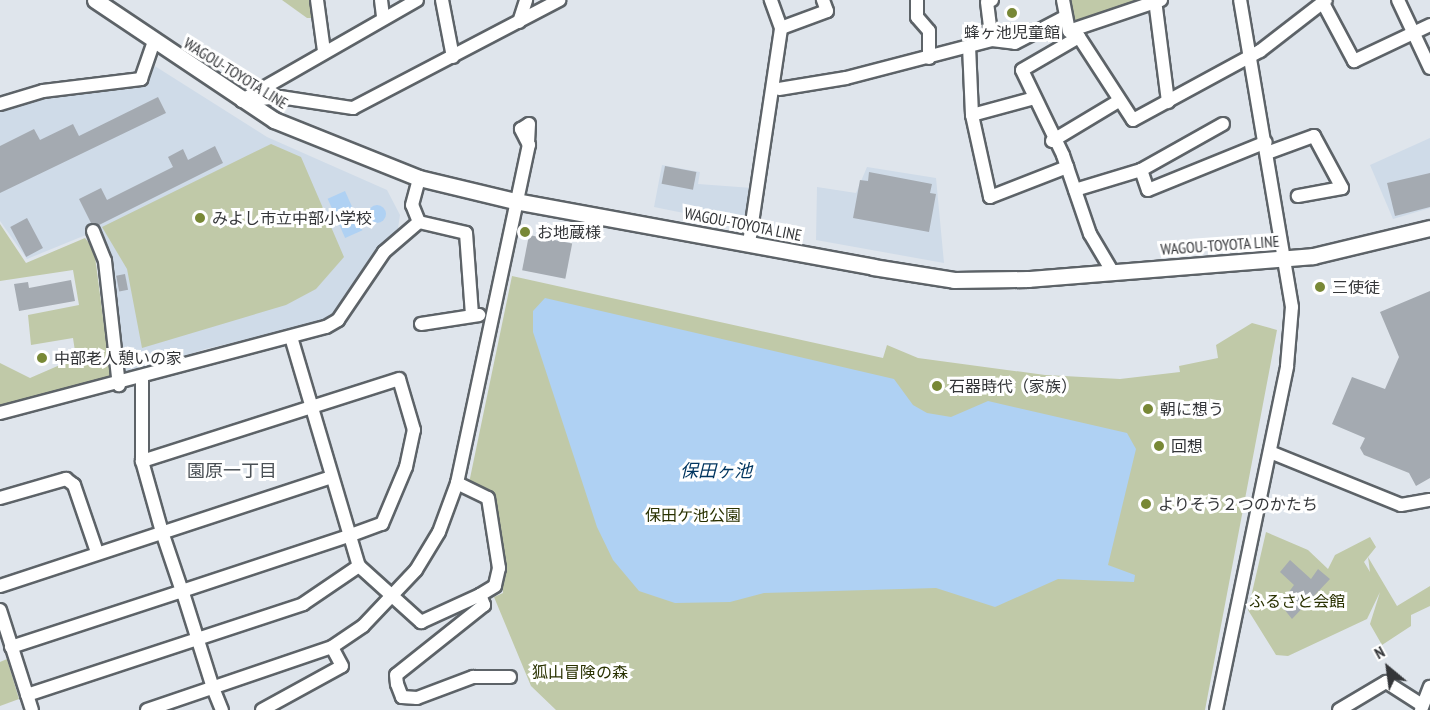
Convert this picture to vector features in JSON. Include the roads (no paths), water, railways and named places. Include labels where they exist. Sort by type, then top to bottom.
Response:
[{"type":"main road","name":"WAGOU-TOYOTA LINE","points":[[95,0],[242,100],[326,142],[419,178],[515,201],[954,280],[1285,258],[1430,228]]},
{"type":"street","points":[[317,0],[324,51]]},
{"type":"street","points":[[381,0],[383,17]]},
{"type":"street","points":[[242,100],[383,17],[417,0]]},
{"type":"street","points":[[442,0],[453,57]]},
{"type":"street","points":[[519,22],[526,0]]},
{"type":"street","points":[[242,100],[280,97],[353,108],[561,0]]},
{"type":"street","points":[[749,243],[781,28],[771,0]]},
{"type":"street","points":[[781,28],[827,11],[823,0]]},
{"type":"street","points":[[917,0],[917,17],[928,31],[929,58]]},
{"type":"street","points":[[992,0],[987,2],[992,40]]},
{"type":"street","points":[[1063,0],[1069,31],[1157,1],[1168,102]]},
{"type":"street","points":[[1216,710],[1270,452],[1292,306],[1267,148],[1240,0]]},
{"type":"street","points":[[1398,0],[1430,68]]},
{"type":"street","points":[[1112,271],[1090,234],[1067,167],[1052,141],[1022,70],[1079,37],[1117,102],[1133,120],[1250,57],[1325,1],[1354,61],[1430,25]]},
{"type":"street","points":[[779,89],[929,58],[992,40],[1015,43],[1065,17]]},
{"type":"street","points":[[0,104],[43,91],[141,79],[154,42]]},
{"type":"street","points":[[969,46],[972,115],[990,197],[1067,167]]},
{"type":"street","points":[[972,115],[1035,98]]},
{"type":"street","points":[[1052,141],[1117,102]]},
{"type":"street","points":[[1075,190],[1141,170],[1223,124]]},
{"type":"street","points":[[1141,170],[1148,190],[1267,148],[1314,136],[1342,188],[1298,196]]},
{"type":"street","points":[[147,710],[332,646],[394,598],[439,532],[457,483],[488,317],[528,141]]},
{"type":"street","points":[[419,178],[412,205],[419,222]]},
{"type":"street","points":[[419,222],[466,233],[472,314]]},
{"type":"street","points":[[0,412],[119,385],[214,353],[291,337],[338,320],[384,252],[419,222]]},
{"type":"street","points":[[93,231],[105,261],[119,385]]},
{"type":"street","points":[[421,324],[472,314],[488,317]]},
{"type":"street","points":[[291,337],[359,566],[421,622],[495,586],[499,568],[488,498],[457,483]]},
{"type":"street","points":[[142,378],[142,461],[162,532],[222,710]]},
{"type":"street","points":[[11,646],[382,524],[406,467],[414,418],[399,379],[142,461]]},
{"type":"street","points":[[1270,452],[1401,505],[1430,500]]},
{"type":"street","points":[[0,586],[97,552],[332,477]]},
{"type":"street","points":[[0,498],[66,479],[74,484],[97,552]]},
{"type":"street","points":[[27,695],[303,604],[359,566]]},
{"type":"street","points":[[480,595],[484,604],[396,675],[397,684],[402,697],[417,698],[473,677],[510,677]]},
{"type":"street","points":[[0,610],[32,710]]},
{"type":"street","points":[[262,710],[342,666],[332,646]]},
{"type":"street","points":[[1339,710],[1386,682],[1422,707],[1430,687]]},
{"type":"water","points":[[345,191],[362,230],[345,238],[328,199]]},
{"type":"water","points":[[373,205],[381,205],[386,210],[384,221],[373,223],[368,218],[368,210]]},
{"type":"water","name":"保田ヶ池","points":[[545,298],[894,379],[913,405],[927,413],[951,417],[988,401],[1127,433],[1136,449],[1108,565],[1135,575],[1134,582],[1058,579],[995,607],[936,588],[764,593],[730,602],[675,603],[639,591],[613,560],[597,527],[533,332],[533,311]]},
{"type":"place","name":"蜂ヶ池児童館","points":[[1012,13]]},
{"type":"place","name":"みよし市立中部小学校","points":[[200,218]]},
{"type":"place","name":"お地蔵様","points":[[525,232]]},
{"type":"place","name":"三使徒","points":[[1320,287]]},
{"type":"place","name":"中部老人憩いの家","points":[[42,358]]},
{"type":"place","name":"石器時代（家族）","points":[[937,386]]},
{"type":"place","name":"朝に想う","points":[[1148,409]]},
{"type":"place","name":"回想","points":[[1159,446]]},
{"type":"place","name":"よりそう２つのかたち","points":[[1146,504]]},
{"type":"district","name":"園原一丁目","points":[[232,471]]},
{"type":"park label","name":"保田ケ池公園","points":[[693,515]]},
{"type":"park label","name":"ふるさと会館","points":[[1297,601]]},
{"type":"park label","name":"狐山冒険の森","points":[[580,672]]}]
